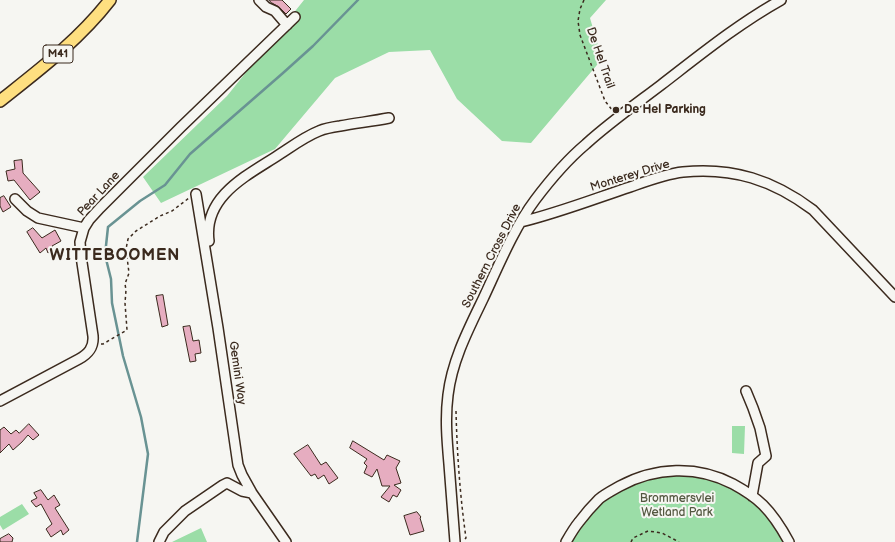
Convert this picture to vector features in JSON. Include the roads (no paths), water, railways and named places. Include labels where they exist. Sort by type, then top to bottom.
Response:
[{"type":"main road","name":"M41","points":[[0,101],[51,60],[82,32],[110,0]]},
{"type":"street","points":[[259,0],[266,8],[275,11],[287,25]]},
{"type":"street","name":"Southern Cross Drive","points":[[456,542],[446,428],[449,388],[455,363],[467,334],[521,222],[534,201],[585,144],[737,26],[781,0]]},
{"type":"street","name":"Pear Lane","points":[[0,401],[84,356],[90,351],[94,341],[80,242],[84,228],[100,208],[175,133],[295,17]]},
{"type":"street","points":[[218,328],[220,325],[220,319],[208,231],[211,217],[220,199],[241,179],[251,172],[305,138],[319,131],[389,118]]},
{"type":"street","name":"Monterey Drive","points":[[521,222],[546,216],[671,174],[714,171],[743,175],[766,182],[801,201],[813,210],[895,297]]},
{"type":"street","name":"Gemini Way","points":[[196,196],[218,328],[238,465],[252,493],[286,542]]},
{"type":"street","points":[[15,199],[27,211],[38,218],[84,228]]},
{"type":"street","points":[[746,391],[754,408],[766,456],[758,463],[752,496]]},
{"type":"street","points":[[566,542],[583,517],[600,499],[613,490],[630,480],[675,470],[706,473],[741,488],[763,505],[776,520],[789,542]]},
{"type":"street","points":[[159,542],[164,532],[185,511],[223,485],[227,483],[242,491],[252,493]]},
{"type":"waterway","points":[[137,542],[148,454],[141,417],[123,356],[112,303],[111,279],[105,255],[108,227],[140,201],[165,185],[190,154],[313,46],[358,0]]},
{"type":"place","name":"De Hel Parking","points":[[616,110]]},
{"type":"district","name":"WITTEBOOMEN","points":[[115,256]]},
{"type":"park label","name":"Brommersvlei Wetland Park","points":[[677,506]]}]
